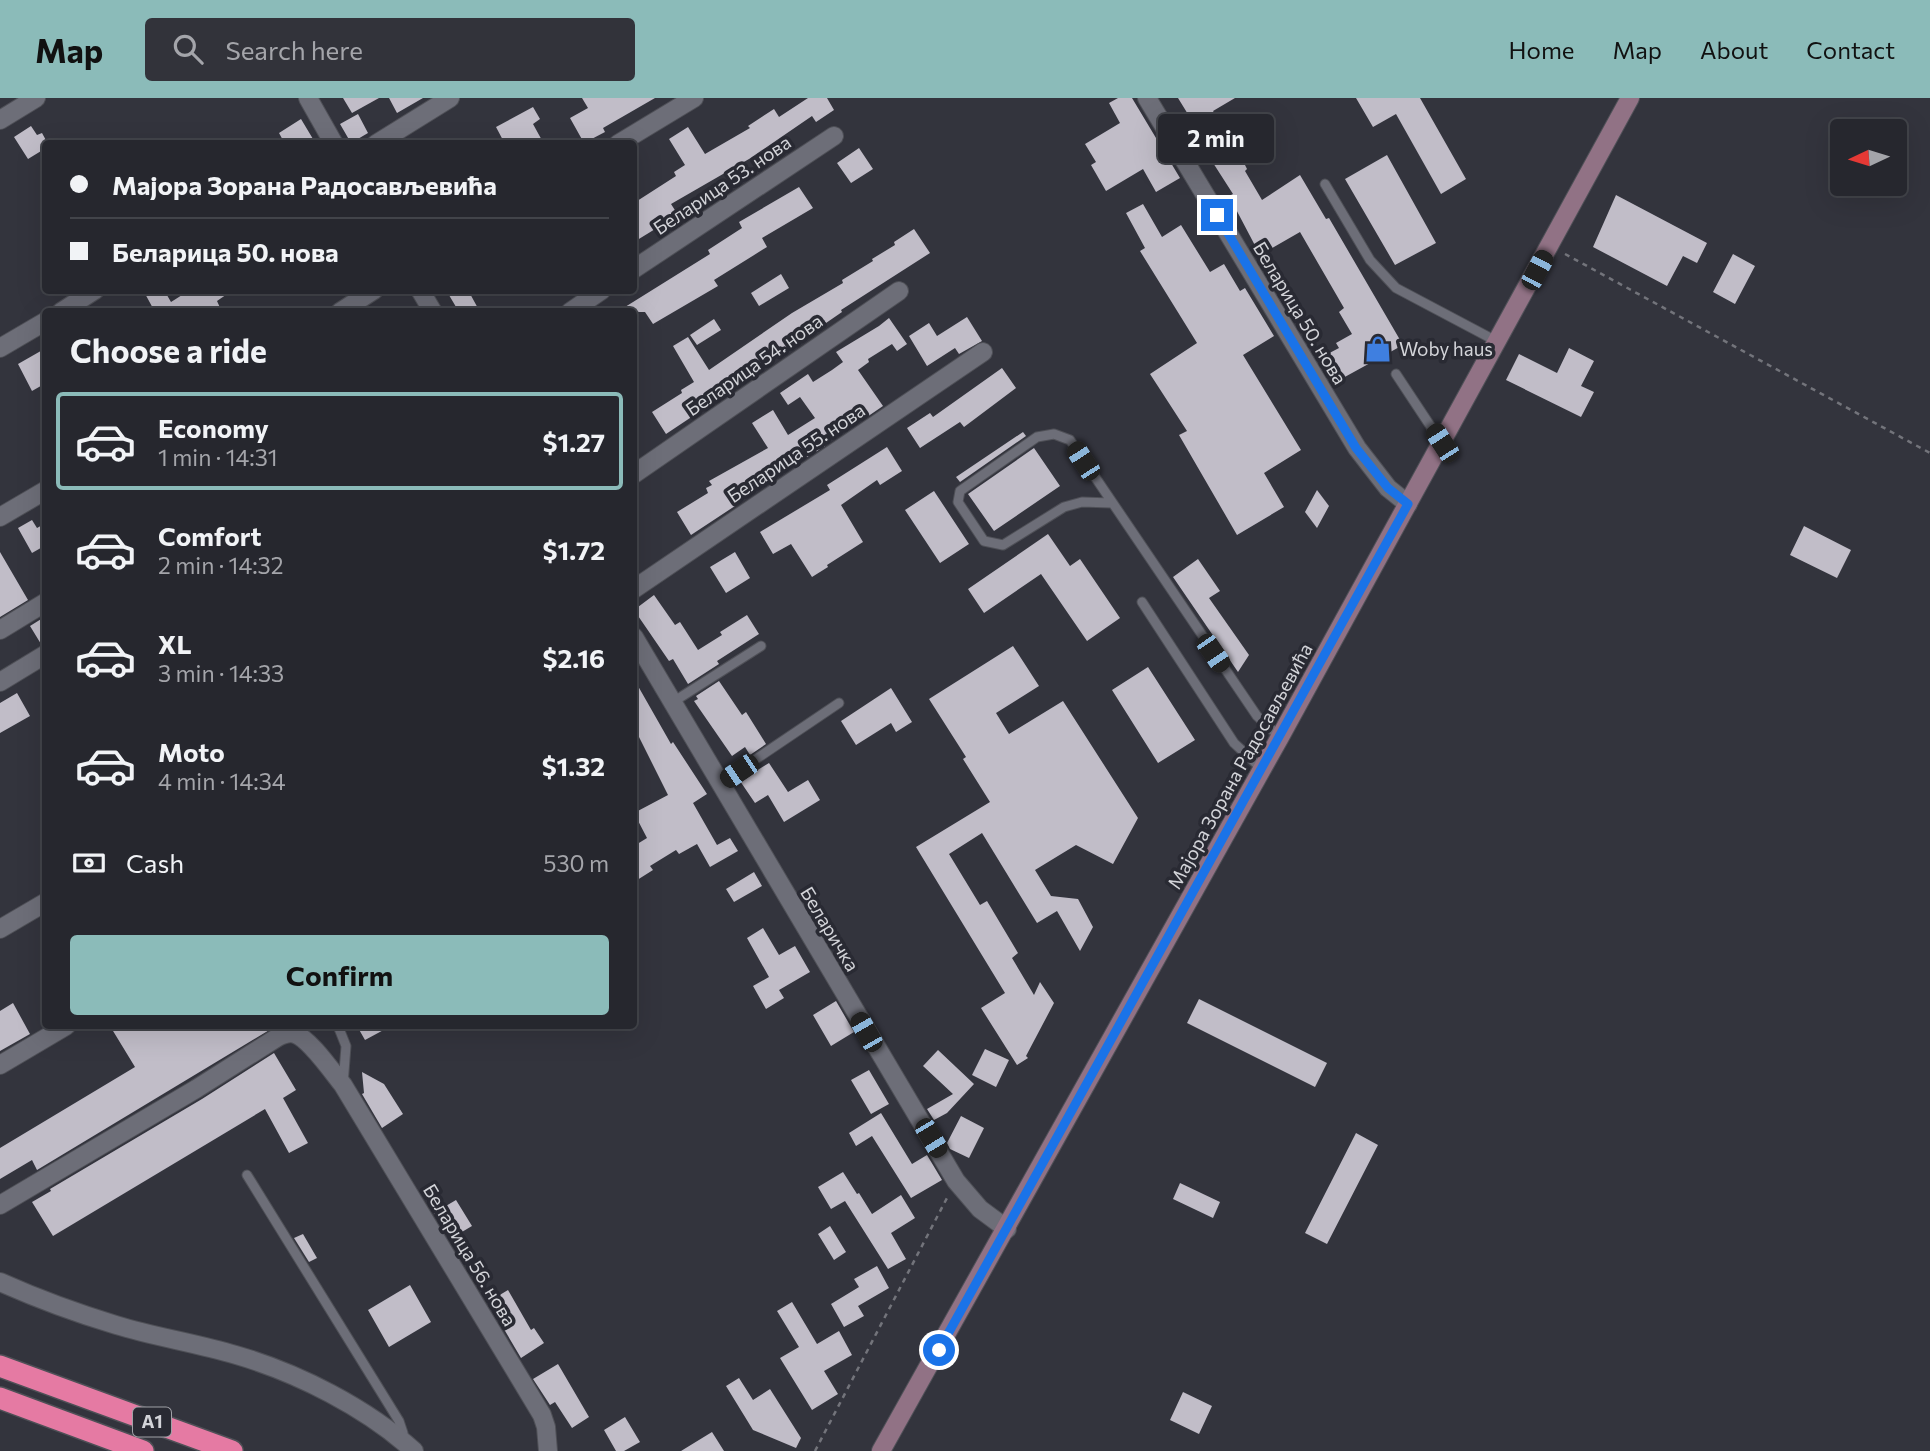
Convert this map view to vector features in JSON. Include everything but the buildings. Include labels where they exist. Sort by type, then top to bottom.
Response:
[{"type":"highway","name":"A1","points":[[0,1366],[232,1451]]},
{"type":"highway","name":"A1","points":[[0,1398],[144,1451]]},
{"type":"main road","name":"Мајора Зорана Радосављевића","points":[[881,1451],[1280,737],[1630,98]]},
{"type":"street","points":[[0,120],[36,98]]},
{"type":"street","points":[[308,98],[332,140]]},
{"type":"street","points":[[382,140],[450,98]]},
{"type":"street","points":[[625,140],[694,98]]},
{"type":"street","name":"Беларица 50. нова","points":[[1147,98],[1356,448],[1388,488],[1408,504]]},
{"type":"street","name":"Беларица 53. нова","points":[[637,267],[834,136]]},
{"type":"street","name":"Беларица 54. нова","points":[[637,472],[899,291]]},
{"type":"street","points":[[67,308],[89,294]]},
{"type":"street","points":[[346,308],[368,294]]},
{"type":"street","points":[[576,308],[596,294]]},
{"type":"street","points":[[0,348],[42,323]]},
{"type":"street","name":"Беларица 55. нова","points":[[637,587],[983,352]]},
{"type":"street","points":[[0,517],[42,492]]},
{"type":"street","points":[[0,630],[42,605]]},
{"type":"street","name":"Беларичка","points":[[637,642],[957,1181],[980,1209],[1007,1229]]},
{"type":"street","points":[[0,682],[42,656]]},
{"type":"street","points":[[0,929],[42,904]]},
{"type":"street","points":[[0,1065],[61,1029]]},
{"type":"street","name":"Беларица 56. нова","points":[[0,1205],[196,1089],[278,1037],[286,1029],[305,1041],[343,1086],[541,1415],[546,1427],[548,1451]]},
{"type":"street","points":[[0,1282],[37,1299],[117,1325],[264,1364],[356,1408],[382,1424],[408,1446]]},
{"type":"lane","points":[[1325,184],[1370,260],[1396,288],[1497,342]]},
{"type":"lane","points":[[1396,374],[1442,443]]},
{"type":"lane","points":[[1111,503],[1082,502],[1064,507],[1003,545],[984,541],[958,502],[960,491],[1037,437],[1054,434],[1069,440],[1257,716],[1280,737]]},
{"type":"lane","points":[[1142,602],[1234,743],[1262,769]]},
{"type":"lane","points":[[673,702],[761,646]]},
{"type":"lane","points":[[719,784],[839,703]]},
{"type":"lane","points":[[339,1029],[346,1046],[343,1086]]},
{"type":"lane","points":[[247,1175],[399,1421],[408,1446]]},
{"type":"path","points":[[1550,245],[1930,453]]},
{"type":"path","points":[[815,1451],[957,1181]]},
{"type":"place","name":"Woby haus","points":[[1378,349]]},
{"type":"route","points":[[939,1350],[1408,504],[1388,488],[1356,448],[1217,215]]}]
